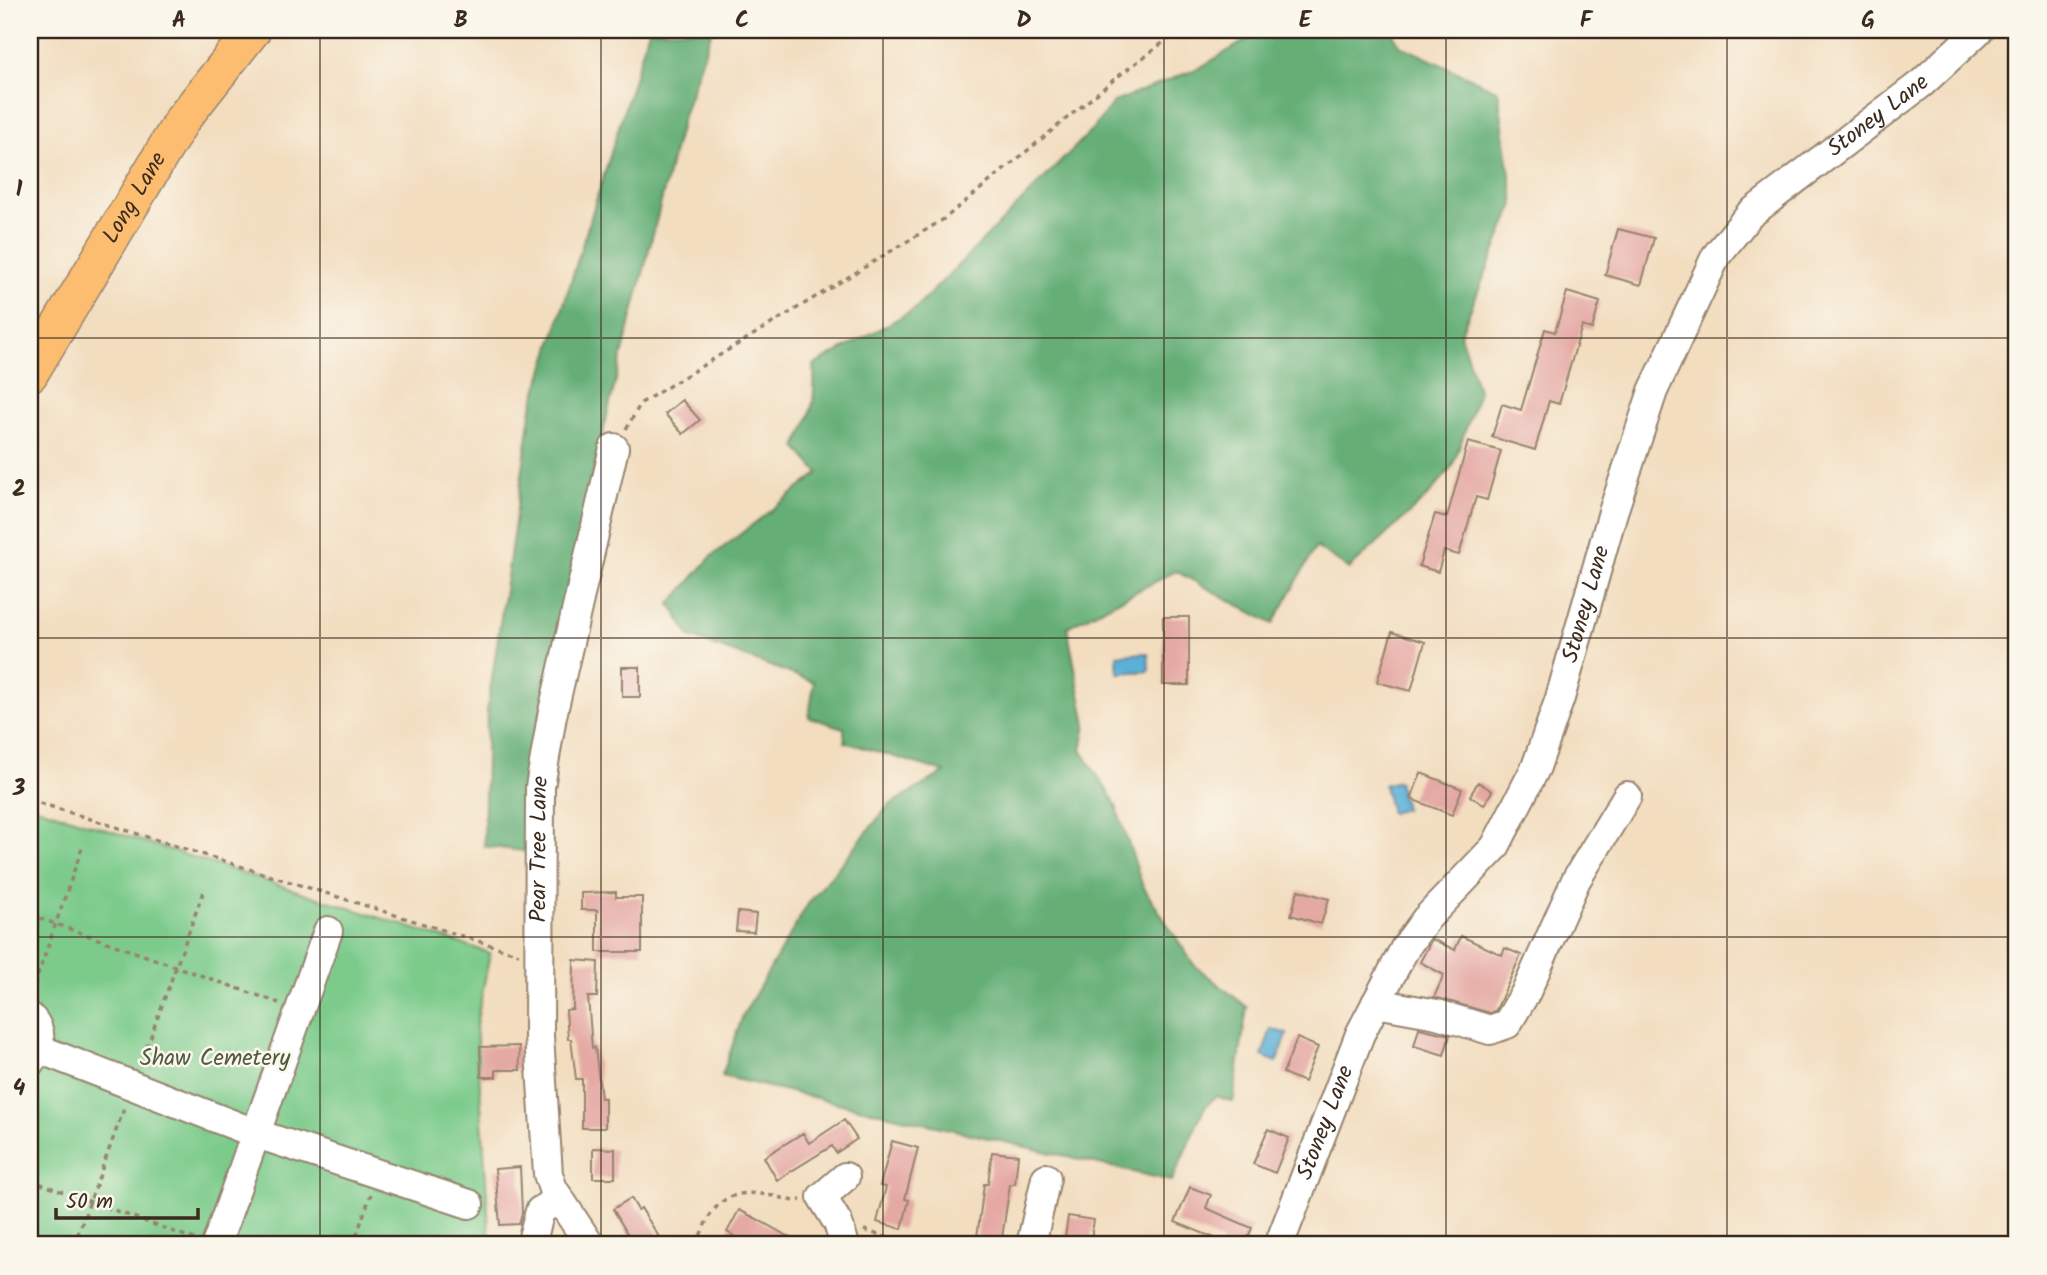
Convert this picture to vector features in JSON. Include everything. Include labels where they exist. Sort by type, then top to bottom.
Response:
[{"type":"main road","name":"Long Lane","points":[[30,374],[182,120],[253,30]]},
{"type":"street","name":"Stoney Lane","points":[[1279,1245],[1360,1034],[1405,948],[1426,919],[1495,847],[1536,767],[1560,698],[1613,512],[1653,391],[1716,256],[1750,214],[1922,83],[1979,30]]},
{"type":"street","name":"Pear Tree Lane","points":[[590,1245],[559,1198],[548,1174],[539,1036],[540,787],[552,716],[614,449]]},
{"type":"street","points":[[1376,1003],[1437,1014],[1490,1030],[1507,1024],[1526,992],[1576,880],[1627,796]]},
{"type":"street","points":[[208,1243],[257,1133],[328,931]]},
{"type":"street","points":[[30,1017],[40,1035],[34,1056],[469,1204]]},
{"type":"street","points":[[841,1234],[821,1197],[845,1177]]},
{"type":"street","points":[[1031,1245],[1046,1178]]},
{"type":"street","points":[[531,1245],[540,1211],[559,1198]]},
{"type":"path","points":[[614,449],[641,403],[944,219],[1116,78],[1180,30]]},
{"type":"path","points":[[30,800],[538,960]]},
{"type":"path","points":[[30,998],[83,845]]},
{"type":"path","points":[[30,915],[300,1011]]},
{"type":"path","points":[[353,1245],[378,1174]]},
{"type":"path","points":[[30,1180],[208,1243]]},
{"type":"path","points":[[697,1245],[709,1216],[726,1197],[743,1192],[794,1201],[821,1197]]},
{"type":"path","points":[[841,1234],[873,1232],[908,1245]]},
{"type":"green space","points":[[649,30],[712,30],[682,119],[600,443],[545,690],[531,852],[484,846],[487,712],[532,407]]},
{"type":"green space","points":[[1257,30],[1390,30],[1401,46],[1498,91],[1514,204],[1460,335],[1479,392],[1452,467],[1428,496],[1349,569],[1316,547],[1273,624],[1176,571],[1067,627],[1086,725],[1081,750],[1115,803],[1143,887],[1194,965],[1247,1007],[1233,1102],[1216,1096],[1204,1108],[1172,1181],[722,1076],[743,1015],[808,904],[889,805],[945,772],[845,742],[844,728],[809,717],[814,682],[690,637],[670,604],[711,557],[819,473],[796,447],[812,408],[814,365],[914,310],[1092,130],[1114,102],[1199,68],[1243,42]]},
{"type":"green space","name":"Shaw Cemetery","points":[[30,805],[490,953],[476,1025],[490,1245],[30,1245]]},
{"type":"water","points":[[1148,653],[1149,671],[1118,673],[1117,655]]},
{"type":"water","points":[[1398,781],[1405,809],[1391,813],[1384,785]]},
{"type":"water","points":[[1271,1029],[1287,1034],[1277,1062],[1262,1056]]},
{"type":"building","points":[[1618,229],[1654,238],[1641,285],[1605,275]]},
{"type":"building","points":[[1567,292],[1600,302],[1592,329],[1582,326],[1559,404],[1549,401],[1535,450],[1492,437],[1502,404],[1521,410],[1545,329],[1555,332]]},
{"type":"building","points":[[682,400],[700,420],[683,434],[665,414]]},
{"type":"building","points":[[1468,442],[1501,451],[1487,500],[1476,497],[1459,555],[1444,551],[1438,572],[1419,566],[1435,514],[1447,517]]},
{"type":"building","points":[[1163,617],[1189,617],[1189,685],[1163,685]]},
{"type":"building","points":[[1392,632],[1425,642],[1411,691],[1377,682]]},
{"type":"building","points":[[622,667],[640,667],[640,697],[622,697]]},
{"type":"building","points":[[1421,773],[1462,789],[1452,815],[1411,799]]},
{"type":"building","points":[[1478,782],[1492,791],[1484,805],[1470,796]]},
{"type":"building","points":[[1298,890],[1329,899],[1321,924],[1291,915]]},
{"type":"building","points":[[616,892],[616,897],[642,897],[642,952],[597,952],[597,910],[581,910],[581,893]]},
{"type":"building","points":[[738,912],[756,914],[754,932],[736,931]]},
{"type":"building","points":[[1461,936],[1502,955],[1505,948],[1521,955],[1496,1010],[1490,1013],[1434,997],[1444,975],[1420,962],[1432,939],[1455,950]]},
{"type":"building","points":[[574,960],[598,962],[597,997],[588,997],[592,1048],[595,1047],[601,1098],[605,1098],[605,1128],[582,1128],[582,1079],[576,1079],[571,1039],[568,1039],[566,1010],[573,1009]]},
{"type":"building","points":[[1419,1028],[1450,1035],[1444,1055],[1414,1046]]},
{"type":"building","points":[[1297,1038],[1318,1047],[1304,1082],[1283,1073]]},
{"type":"building","points":[[519,1046],[520,1070],[496,1070],[496,1077],[481,1077],[480,1047]]},
{"type":"building","points":[[844,1120],[857,1139],[836,1153],[832,1146],[777,1180],[764,1157],[803,1133],[809,1143]]},
{"type":"building","points":[[1268,1129],[1289,1138],[1275,1173],[1253,1164]]},
{"type":"building","points":[[892,1141],[918,1148],[905,1199],[909,1200],[902,1229],[877,1222],[886,1187],[880,1186]]},
{"type":"building","points":[[593,1148],[615,1149],[615,1178],[593,1178]]},
{"type":"building","points":[[992,1152],[1018,1155],[1015,1184],[1010,1184],[1001,1245],[976,1245],[984,1184],[988,1184]]},
{"type":"building","points":[[520,1167],[522,1212],[519,1224],[500,1225],[495,1169]]},
{"type":"building","points":[[1190,1187],[1211,1195],[1206,1208],[1252,1228],[1245,1245],[1220,1245],[1222,1241],[1175,1222]]},
{"type":"building","points":[[631,1198],[638,1210],[641,1208],[664,1245],[634,1245],[613,1209]]},
{"type":"building","points":[[739,1210],[803,1245],[750,1245],[727,1232]]},
{"type":"building","points":[[1068,1216],[1094,1220],[1090,1245],[1064,1245]]}]
